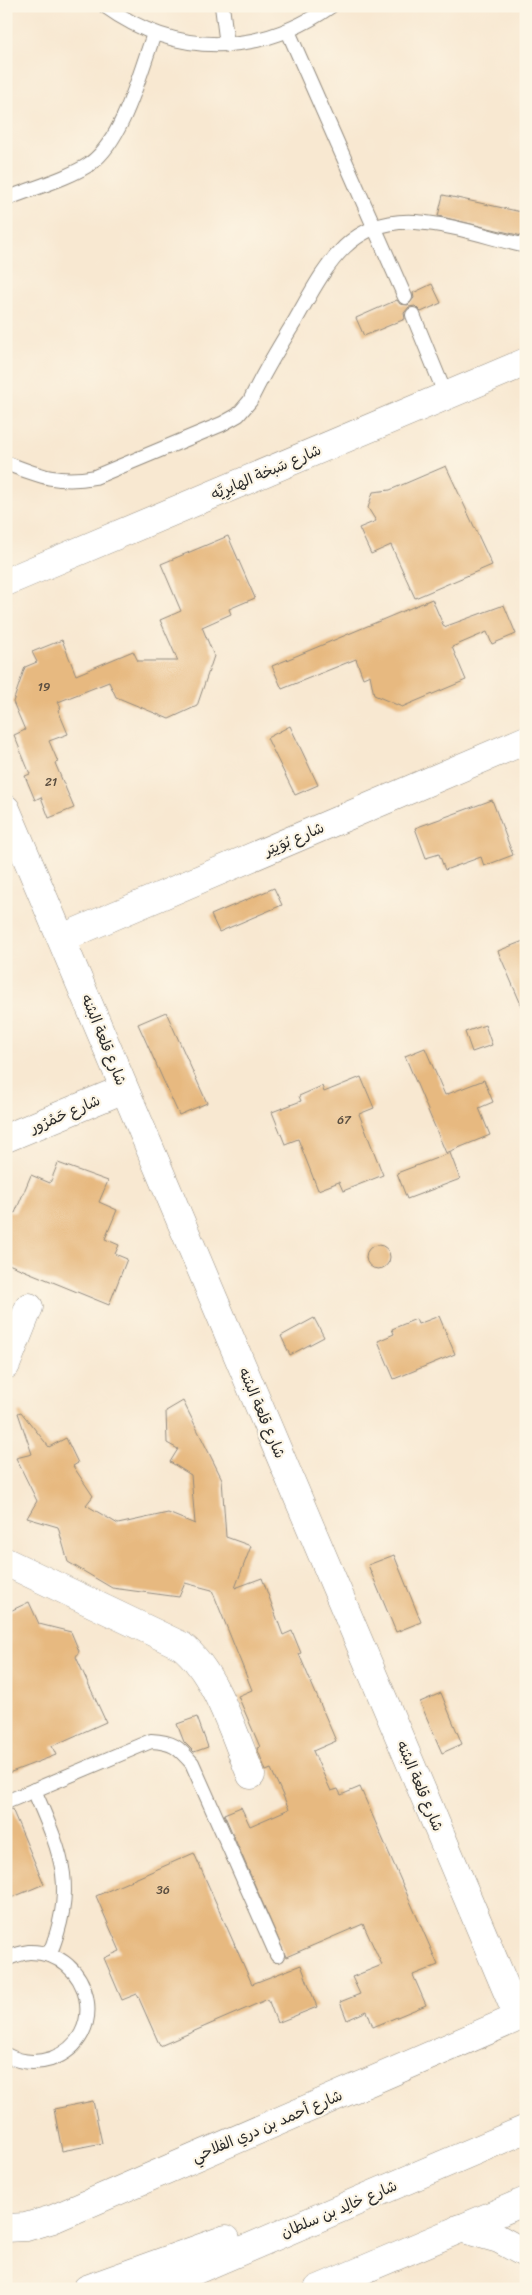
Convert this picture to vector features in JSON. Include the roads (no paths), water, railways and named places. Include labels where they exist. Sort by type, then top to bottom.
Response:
[{"type":"street","name":"شارع سَبخة الهايرِيَّه","points":[[6,582],[526,362]]},
{"type":"street","name":"شارع بُوَيتِر","points":[[62,938],[526,740]]},
{"type":"street","name":"شارع قلعة البثنه","points":[[6,809],[62,938],[124,1089],[522,2016]]},
{"type":"street","name":"شارع حَمْرُور","points":[[6,1138],[124,1089]]},
{"type":"street","points":[[6,1365],[29,1307]]},
{"type":"street","points":[[6,1562],[182,1646],[194,1656],[211,1683],[250,1775]]},
{"type":"street","name":"شارع أحمد بن دري الفلاحي","points":[[6,2228],[26,2227],[53,2218],[522,2016]]},
{"type":"street","name":"شارع خالِد بن سلطان","points":[[152,2289],[526,2129]]},
{"type":"street","points":[[318,2289],[526,2201]]},
{"type":"street","points":[[87,2289],[233,2237],[312,2220]]},
{"type":"street","points":[[460,2228],[499,2239],[526,2254]]},
{"type":"lane","points":[[105,6],[124,20],[154,34],[190,43],[227,45],[258,41],[288,32],[313,19],[331,6]]},
{"type":"lane","points":[[222,6],[227,45]]},
{"type":"lane","points":[[288,32],[405,297]]},
{"type":"lane","points":[[6,200],[90,164],[106,150],[118,132],[154,34]]},
{"type":"lane","points":[[6,462],[40,476],[58,480],[77,480],[95,477],[222,424],[238,415],[250,400],[330,260],[358,236],[375,228],[394,222],[414,222],[526,246]]},
{"type":"lane","points":[[413,315],[446,396]]},
{"type":"lane","points":[[6,1802],[152,1741],[168,1742],[180,1750],[192,1763],[277,1955]]},
{"type":"lane","points":[[34,1790],[59,1848],[64,1869],[64,1913],[50,1955]]},
{"type":"lane","points":[[6,1958],[27,1952],[50,1955],[68,1965],[82,1982],[88,2002],[86,2023],[76,2042],[60,2056],[40,2063],[18,2061],[6,2056]]}]
